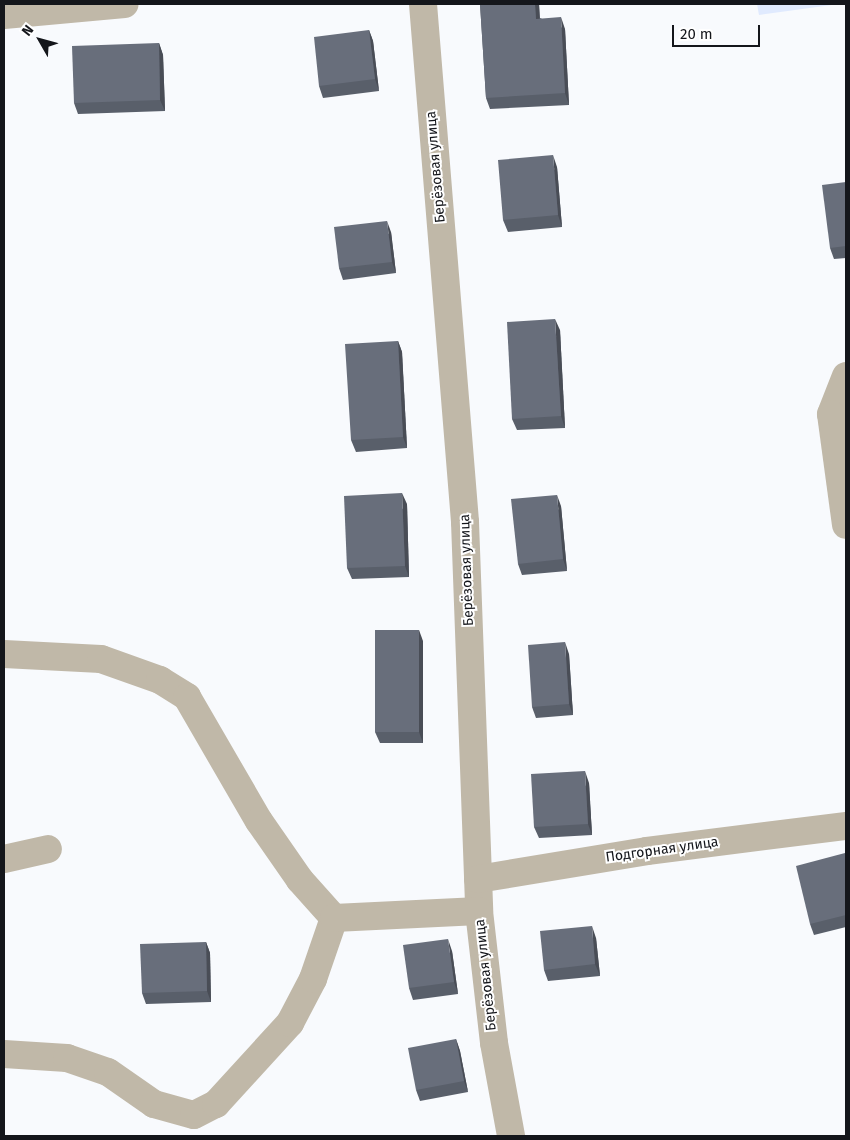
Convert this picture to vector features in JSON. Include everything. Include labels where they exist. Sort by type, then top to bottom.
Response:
[{"type":"street","points":[[4,15],[124,4]]},
{"type":"street","name":"Берёзовая улица","points":[[423,4],[465,522],[479,911],[494,1043],[511,1136]]},
{"type":"street","points":[[846,376],[831,414],[846,525]]},
{"type":"street","points":[[4,654],[101,659],[160,680],[188,697],[259,821],[300,880],[334,918]]},
{"type":"street","name":"Подгорная улица","points":[[478,879],[647,851],[846,826]]},
{"type":"street","points":[[4,859],[48,849]]},
{"type":"street","points":[[334,918],[479,911]]},
{"type":"street","points":[[4,1054],[67,1058],[108,1072],[154,1104],[194,1115],[216,1104],[290,1023],[313,979],[334,918]]},
{"type":"shaded area","points":[[757,4],[839,4],[759,15]]},
{"type":"building","points":[[480,4],[535,4],[536,19],[561,17],[565,93],[486,98]]},
{"type":"building","points":[[369,30],[375,79],[319,86],[314,37]]},
{"type":"building","points":[[159,43],[160,100],[74,103],[72,46]]},
{"type":"building","points":[[553,155],[558,215],[503,220],[498,160]]},
{"type":"building","points":[[846,182],[846,246],[830,248],[822,185]]},
{"type":"building","points":[[387,221],[392,262],[339,268],[334,227]]},
{"type":"building","points":[[555,319],[561,416],[512,419],[507,322]]},
{"type":"building","points":[[398,341],[403,437],[351,440],[345,344]]},
{"type":"building","points":[[402,493],[405,566],[347,568],[344,496]]},
{"type":"building","points":[[557,495],[563,559],[518,564],[511,499]]},
{"type":"building","points":[[375,630],[419,630],[419,732],[375,732]]},
{"type":"building","points":[[565,642],[569,704],[532,707],[528,645]]},
{"type":"building","points":[[585,771],[588,824],[534,827],[531,774]]},
{"type":"building","points":[[845,853],[846,915],[810,924],[796,866]]},
{"type":"building","points":[[592,926],[595,964],[544,970],[540,931]]},
{"type":"building","points":[[448,939],[454,982],[409,988],[403,945]]},
{"type":"building","points":[[206,942],[207,991],[142,993],[140,944]]},
{"type":"building","points":[[456,1039],[464,1081],[416,1090],[408,1048]]}]
